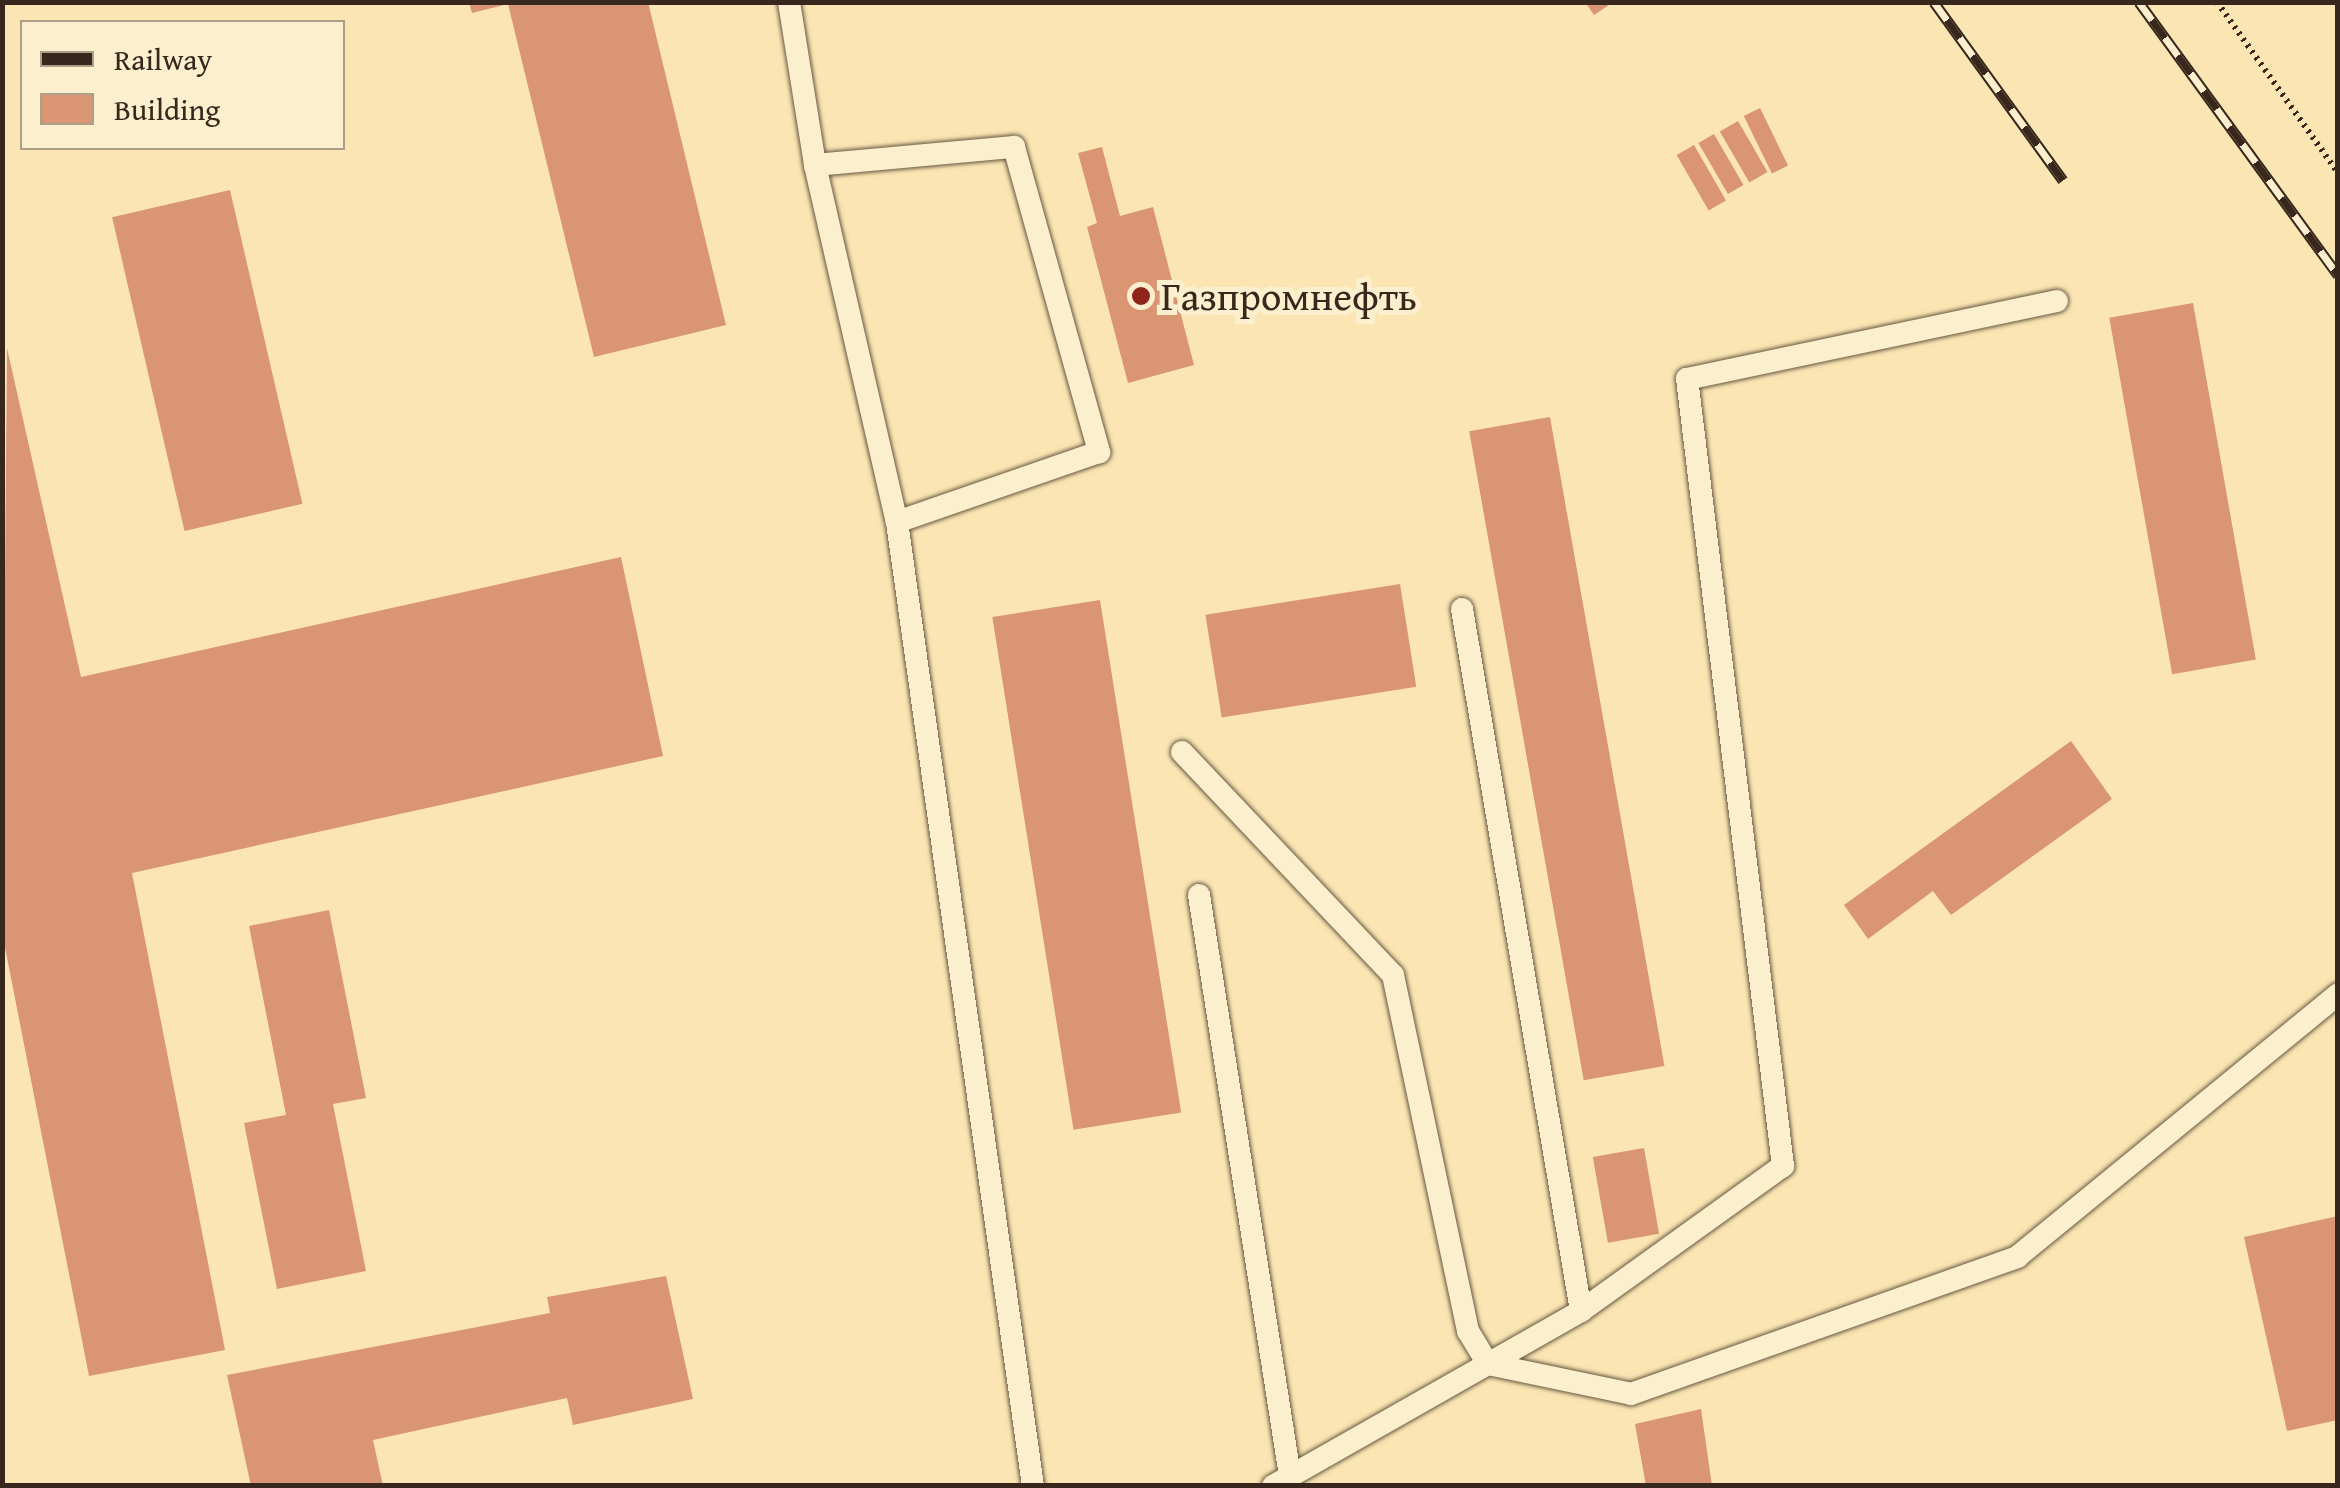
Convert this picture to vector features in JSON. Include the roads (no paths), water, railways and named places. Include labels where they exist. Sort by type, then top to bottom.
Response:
[{"type":"lane","points":[[789,2],[815,165],[897,522],[1033,1486]]},
{"type":"lane","points":[[815,165],[1014,147],[1098,452],[897,522]]},
{"type":"lane","points":[[1199,895],[1282,1481],[1582,1311],[1783,1166],[1687,379],[2057,300]]},
{"type":"lane","points":[[1462,609],[1582,1311]]},
{"type":"lane","points":[[1182,752],[1393,974],[1468,1331],[1488,1364],[1631,1394],[2017,1256],[2338,994]]},
{"type":"railway","points":[[1934,2],[2063,180]]},
{"type":"railway","points":[[2139,2],[2338,275]]},
{"type":"place","name":"Газпромнефть","points":[[1141,296]]}]
